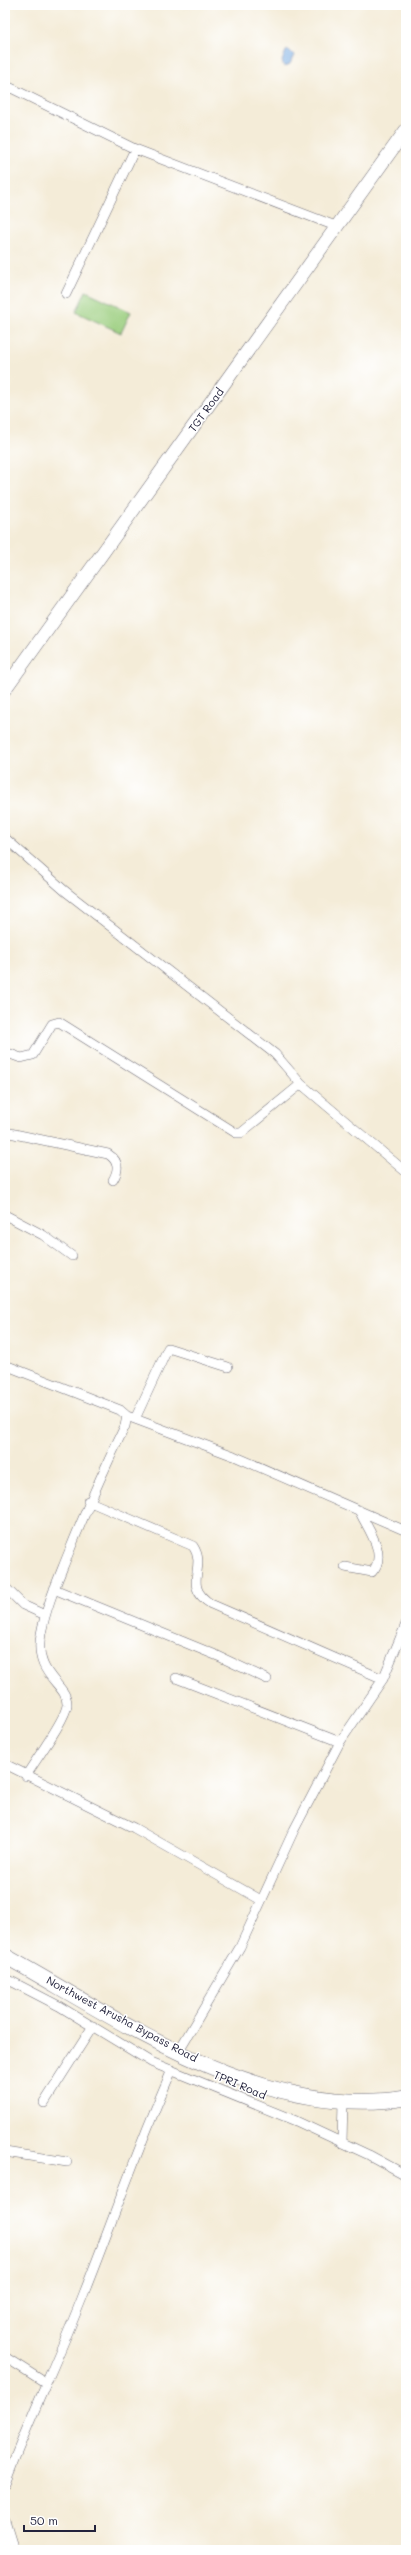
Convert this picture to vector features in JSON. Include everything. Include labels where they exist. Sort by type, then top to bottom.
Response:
[{"type":"main road","name":"Northwest Arusha Bypass Road","points":[[5,1956],[178,2052],[231,2075],[289,2092],[343,2101],[386,2101],[406,2098]]},
{"type":"street","points":[[5,85],[135,149],[338,228]]},
{"type":"street","name":"TGT Road","points":[[5,689],[338,228],[406,130]]},
{"type":"street","points":[[66,294],[135,149]]},
{"type":"street","points":[[5,838],[65,891],[276,1054],[301,1084],[406,1172]]},
{"type":"street","points":[[5,1052],[21,1058],[33,1055],[52,1024],[59,1022],[236,1133],[241,1133],[301,1084]]},
{"type":"street","points":[[5,1132],[108,1154],[113,1157],[117,1165],[118,1171],[113,1180]]},
{"type":"street","points":[[5,1215],[43,1235],[72,1256]]},
{"type":"street","points":[[26,1776],[61,1719],[67,1703],[66,1697],[47,1673],[39,1656],[45,1615],[88,1501],[125,1426],[168,1348],[228,1367]]},
{"type":"street","points":[[5,1365],[120,1410],[131,1417],[234,1456],[406,1531]]},
{"type":"street","points":[[88,1501],[193,1546],[198,1562],[194,1581],[196,1591],[202,1598],[211,1604],[383,1679]]},
{"type":"street","points":[[345,1567],[372,1572],[376,1566],[377,1544],[359,1510]]},
{"type":"street","points":[[5,1586],[23,1605],[45,1615]]},
{"type":"street","points":[[54,1589],[218,1656],[267,1679]]},
{"type":"street","points":[[178,2052],[224,1976],[294,1830],[340,1742],[383,1679],[406,1624]]},
{"type":"street","points":[[176,1678],[340,1742]]},
{"type":"street","points":[[5,1764],[26,1776],[134,1828],[261,1900]]},
{"type":"street","name":"TPRI Road","points":[[5,1978],[93,2026],[151,2062],[342,2143],[406,2175]]},
{"type":"street","points":[[44,2103],[93,2026]]},
{"type":"street","points":[[5,2483],[83,2295],[139,2145],[172,2070]]},
{"type":"street","points":[[342,2143],[343,2101]]},
{"type":"street","points":[[5,2152],[67,2162]]},
{"type":"street","points":[[5,2357],[46,2383]]},
{"type":"street","points":[[5,2521],[14,2550]]},
{"type":"green space","points":[[86,291],[131,312],[121,333],[76,312]]},
{"type":"water","points":[[289,50],[294,55],[290,64],[284,67],[282,61],[286,51]]}]
